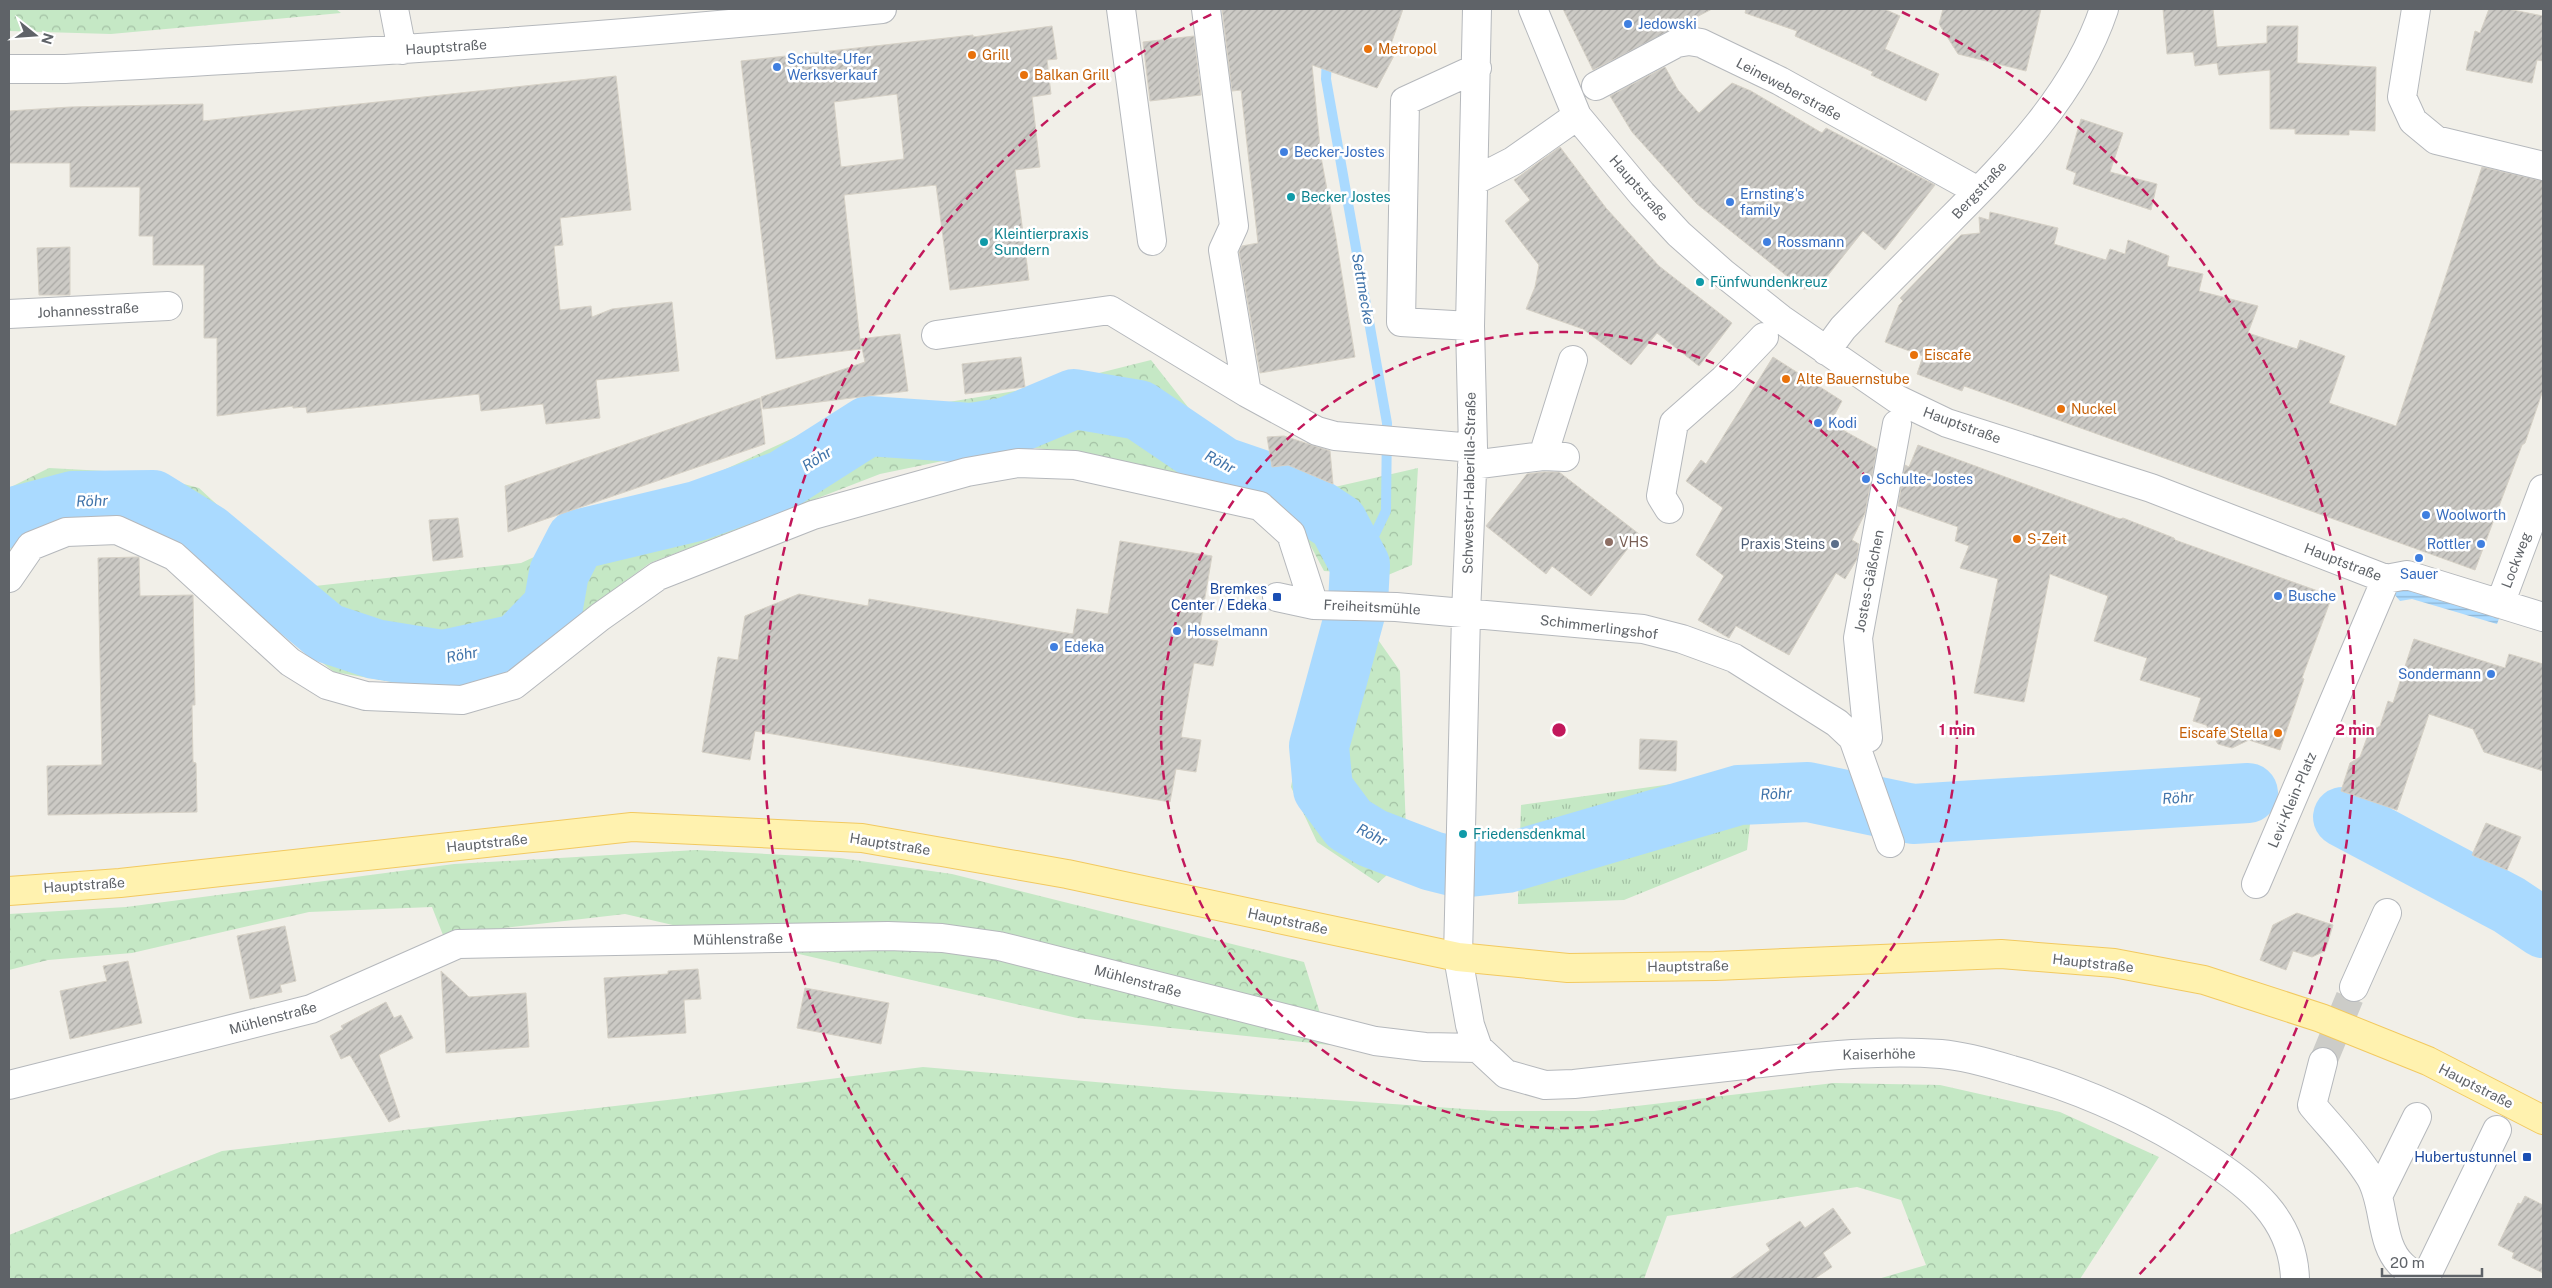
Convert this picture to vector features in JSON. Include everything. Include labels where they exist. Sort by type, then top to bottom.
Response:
[{"type":"main road","name":"Hauptstraße","points":[[9,891],[120,883],[642,828],[862,838],[1068,874],[1458,956],[1568,968],[1715,966],[2002,954],[2114,964],[2204,980],[2321,1018],[2428,1062],[2543,1120]]},
{"type":"street","points":[[394,9],[402,50]]},
{"type":"street","name":"Hauptstraße","points":[[9,70],[65,69],[402,50],[737,24],[882,9]]},
{"type":"street","points":[[1121,9],[1152,241]]},
{"type":"street","points":[[1206,9],[1234,226],[1223,250],[1247,393]]},
{"type":"street","name":"Schwester-Haberilla-Straße","points":[[1458,956],[1466,614],[1473,456],[1470,326],[1477,9]]},
{"type":"street","name":"Hauptstraße","points":[[1533,9],[1577,116],[1642,194],[1679,234],[1723,273],[1780,319],[1897,399],[1948,423],[2151,488],[2386,579],[2407,575],[2543,617]]},
{"type":"street","name":"Bergstraße","points":[[1826,351],[1842,328],[1978,191],[2040,123],[2071,78],[2104,9]]},
{"type":"street","points":[[2416,9],[2402,97],[2413,121],[2436,140],[2543,166]]},
{"type":"street","name":"Leineweberstraße","points":[[1596,86],[1677,43],[1689,41],[1701,43],[1780,81],[1978,191]]},
{"type":"street","points":[[1470,326],[1401,322],[1405,101],[1477,68]]},
{"type":"street","points":[[1474,181],[1513,161],[1577,116]]},
{"type":"street","name":"Johannesstraße","points":[[9,314],[168,306]]},
{"type":"street","points":[[936,335],[1110,310],[1247,393],[1317,431],[1335,436],[1404,442],[1473,456],[1554,456],[1573,360]]},
{"type":"street","points":[[1669,509],[1661,496],[1674,423],[1724,379],[1764,337]]},
{"type":"street","name":"Jostes-Gäßchen","points":[[1860,738],[1858,638],[1896,424]]},
{"type":"street","points":[[9,578],[31,546],[66,532],[117,530],[174,556],[290,662],[327,685],[366,696],[462,700],[514,685],[600,617],[658,576],[813,515],[967,472],[1018,463],[1044,463],[1075,465],[1260,506],[1291,534],[1316,605]]},
{"type":"street","name":"Lockweg","points":[[2500,604],[2543,489]]},
{"type":"street","name":"Levi-Klein-Platz","points":[[2256,884],[2386,579]]},
{"type":"street","name":"Freiheitsmühle","points":[[1277,597],[1316,605],[1396,607],[1466,614]]},
{"type":"street","name":"Schimmerlingshof","points":[[1466,614],[1643,629],[1682,639],[1748,665],[1860,738]]},
{"type":"street","points":[[1860,738],[1890,843]]},
{"type":"street","points":[[2354,987],[2387,913]]},
{"type":"street","name":"Mühlenstraße","points":[[9,1085],[310,1009],[458,944],[839,937],[942,938],[999,946],[1375,1041],[1425,1047],[1478,1048]]},
{"type":"street","name":"Kaiserhöhe","points":[[1458,956],[1470,1025],[1478,1048],[1506,1074],[1545,1085],[1584,1083],[1829,1055],[1942,1054],[1993,1064],[2076,1090],[2136,1117],[2224,1169],[2263,1200],[2285,1232],[2293,1252],[2296,1279]]},
{"type":"street","points":[[2324,1062],[2312,1105],[2375,1186],[2393,1252],[2402,1265],[2423,1279],[2498,1130]]},
{"type":"street","points":[[2375,1186],[2417,1117]]},
{"type":"green space","points":[[9,9],[336,9],[341,13],[111,34],[9,31]]},
{"type":"green space","points":[[1151,360],[1224,453],[1269,473],[1326,489],[1418,468],[1412,565],[1388,575],[1324,571],[1298,522],[1073,452],[1015,446],[880,474],[650,563],[506,668],[404,684],[334,672],[269,620],[176,537],[113,514],[45,520],[9,550],[9,488],[49,468],[142,473],[199,488],[306,587],[521,563],[828,422],[1051,385]]},
{"type":"green space","points":[[1320,631],[1374,634],[1400,671],[1406,830],[1396,867],[1378,883],[1317,842],[1291,787]]},
{"type":"green space","points":[[1795,767],[1856,782],[1866,828],[1751,815],[1747,850],[1624,900],[1518,904],[1521,805]]},
{"type":"green space","points":[[696,850],[840,858],[952,874],[1304,962],[1330,1045],[1077,1018],[625,914],[443,935],[432,907],[309,912],[132,953],[48,960],[9,970],[9,914],[126,907],[454,864]]},
{"type":"green space","points":[[923,1067],[1175,1089],[1494,1111],[1594,1111],[1834,1083],[1940,1085],[2060,1112],[2159,1157],[2080,1279],[1878,1279],[1926,1265],[1901,1200],[1857,1187],[1667,1216],[1644,1279],[9,1279],[9,1235],[222,1151],[676,1099]]},
{"type":"water","points":[[2396,586],[2500,616],[2497,624],[2412,599],[2400,601],[2394,594]]},
{"type":"building","name":"Becker Jostes","points":[[1222,9],[1403,9],[1390,47],[1397,50],[1377,88],[1312,65],[1321,157],[1355,357],[1260,373],[1239,252],[1242,246],[1258,243],[1241,90],[1232,91]]},
{"type":"building","points":[[1563,9],[1712,9],[1593,70]]},
{"type":"building","points":[[1746,9],[1884,9],[1900,16],[1885,49],[1939,74],[1926,101],[1871,75],[1873,72],[1795,36],[1797,31],[1745,13]]},
{"type":"building","points":[[1943,9],[2041,9],[2026,71],[1958,54],[1939,24]]},
{"type":"building","points":[[2163,9],[2213,9],[2217,47],[2267,43],[2267,26],[2298,26],[2297,63],[2376,67],[2375,131],[2349,130],[2349,135],[2295,134],[2295,129],[2270,129],[2270,70],[2219,75],[2217,63],[2195,66],[2193,52],[2167,54]]},
{"type":"building","points":[[2489,9],[2508,9],[2543,16],[2543,61],[2537,60],[2532,83],[2466,70],[2475,31],[2480,33]]},
{"type":"building","points":[[1052,26],[1057,59],[1047,60],[1051,94],[1032,97],[1040,167],[1015,170],[1029,280],[950,290],[936,185],[844,195],[861,349],[776,359],[741,61],[973,35],[973,37]],"holes":[[[897,94],[904,159],[841,167],[834,102]]]},
{"type":"building","points":[[1194,36],[1201,95],[1150,101],[1143,42]]},
{"type":"building","points":[[1665,67],[1678,90],[1699,113],[1732,83],[1751,91],[1822,133],[1826,128],[1935,185],[1885,250],[1863,231],[1818,288],[1803,289],[1697,204],[1632,132],[1610,96]]},
{"type":"building","points":[[616,76],[631,210],[560,218],[563,245],[554,246],[560,310],[591,306],[592,317],[612,309],[672,302],[679,371],[596,380],[600,418],[546,424],[543,404],[481,411],[479,394],[307,413],[306,407],[293,408],[293,406],[217,416],[217,338],[204,338],[204,265],[153,265],[153,236],[139,236],[140,187],[70,187],[70,163],[9,163],[9,111],[70,107],[203,104],[203,121]]},
{"type":"building","points":[[2081,119],[2123,133],[2110,172],[2157,184],[2151,210],[2073,184],[2076,173],[2066,169]]},
{"type":"building","points":[[1560,147],[1606,208],[1659,266],[1732,323],[1699,366],[1657,333],[1631,365],[1583,329],[1526,309],[1535,287],[1539,265],[1505,221],[1530,200],[1514,180]]},
{"type":"building","points":[[2482,167],[2543,181],[2543,390],[2525,443],[2522,445],[2475,570],[1964,386],[1962,391],[1917,374],[1923,356],[1885,342],[1899,305],[1903,301],[1900,298],[1961,235],[1980,233],[1979,217],[1989,220],[1990,212],[2058,228],[2054,244],[2106,260],[2110,249],[2125,254],[2128,240],[2169,256],[2167,266],[2203,274],[2199,291],[2258,306],[2248,333],[2297,349],[2300,340],[2345,356],[2329,403],[2396,426]]},
{"type":"building","points":[[70,247],[70,295],[39,295],[37,248]]},
{"type":"building","points":[[900,334],[908,391],[763,409],[761,397],[865,362],[860,339]]},
{"type":"building","points":[[1021,357],[1025,387],[965,394],[962,364]]},
{"type":"building","points":[[1773,357],[1842,401],[1830,423],[1877,449],[1865,513],[1852,540],[1859,544],[1857,559],[1845,579],[1836,573],[1789,655],[1736,626],[1729,638],[1698,620],[1724,576],[1696,555],[1723,508],[1686,481],[1701,460],[1706,464]]},
{"type":"building","points":[[760,398],[765,444],[508,532],[505,486]]},
{"type":"building","points":[[1284,436],[1330,451],[1333,484],[1288,465],[1272,467],[1267,437]]},
{"type":"building","points":[[1918,445],[2120,519],[2123,518],[2175,540],[2332,596],[2302,678],[2304,679],[2280,750],[2249,740],[2232,748],[2218,744],[2206,725],[2193,721],[2201,698],[2140,680],[2147,658],[2094,641],[2108,596],[2050,574],[2024,702],[1974,693],[1998,579],[1960,568],[1969,546],[1955,541],[1958,527],[1898,506],[1905,465],[1909,467]]},
{"type":"building","points":[[1559,472],[1639,534],[1591,596],[1552,566],[1546,574],[1486,526],[1527,474]]},
{"type":"building","points":[[458,518],[463,557],[433,561],[429,520]]},
{"type":"building","points":[[1120,541],[1212,556],[1198,638],[1218,641],[1213,666],[1194,663],[1181,737],[1201,740],[1196,772],[1176,769],[1170,802],[755,731],[750,760],[702,752],[718,657],[738,660],[745,616],[799,594],[868,606],[869,599],[1073,634],[1077,609],[1108,614]]},
{"type":"building","points":[[139,557],[140,596],[193,595],[195,705],[192,705],[193,762],[196,763],[197,812],[48,815],[47,766],[102,765],[98,558]]},
{"type":"building","points":[[2414,639],[2505,668],[2509,654],[2543,664],[2543,771],[2484,752],[2473,729],[2429,714],[2397,810],[2341,791],[2350,763],[2360,757],[2369,732],[2380,726],[2388,701],[2393,703]]},
{"type":"building","points":[[1640,739],[1677,741],[1676,771],[1639,769]]},
{"type":"building","points":[[2486,823],[2521,837],[2507,870],[2472,855]]},
{"type":"building","points":[[2297,913],[2333,925],[2325,951],[2312,957],[2293,951],[2286,970],[2260,960],[2273,925]]},
{"type":"building","points":[[285,926],[296,981],[280,985],[282,992],[250,999],[237,936]]},
{"type":"building","points":[[128,961],[142,1023],[70,1039],[60,991],[107,981],[103,966]]},
{"type":"building","points":[[698,969],[701,999],[684,1000],[686,1033],[608,1038],[604,978],[668,974],[668,971]]},
{"type":"building","points":[[441,971],[469,997],[526,993],[529,1047],[446,1053]]},
{"type":"building","points":[[805,988],[889,1003],[881,1044],[797,1028]]},
{"type":"building","points":[[386,1002],[394,1018],[401,1015],[413,1038],[379,1055],[400,1117],[389,1122],[350,1055],[341,1059],[330,1036],[343,1029],[341,1026]]},
{"type":"building","points":[[2525,1196],[2543,1205],[2543,1273],[2512,1258],[2514,1253],[2498,1245],[2518,1203],[2521,1204]]},
{"type":"building","points":[[1833,1208],[1851,1233],[1823,1253],[1832,1267],[1814,1279],[1730,1279],[1770,1250],[1766,1244],[1800,1221],[1805,1228]]},
{"type":"waterway","name":"Settmecke","points":[[1327,57],[1326,79],[1387,423],[1386,511],[1360,565]]},
{"type":"waterway","name":"Röhr","points":[[9,518],[73,501],[153,500],[208,534],[327,633],[375,649],[443,660],[517,644],[553,607],[559,573],[576,540],[697,511],[783,480],[868,426],[971,433],[1007,427],[1074,399],[1139,410],[1223,467],[1285,488],[1338,523],[1360,565],[1358,603],[1319,746],[1323,789],[1349,824],[1372,838],[1432,861],[1460,868],[1507,863],[1739,795],[1808,792],[1913,814],[2248,793]]},
{"type":"waterway","name":"Röhr","points":[[2343,817],[2509,905],[2543,928]]},
{"type":"tunnel","points":[[2323,1062],[2354,987]]},
{"type":"place","name":"Jedowski","points":[[1628,24]]},
{"type":"place","name":"Metropol","points":[[1368,49]]},
{"type":"place","name":"Grill","points":[[972,55]]},
{"type":"place","name":"Schulte-Ufer Werksverkauf","points":[[777,67]]},
{"type":"place","name":"Balkan Grill","points":[[1024,75]]},
{"type":"place","name":"Becker-Jostes","points":[[1284,152]]},
{"type":"place","name":"Becker Jostes","points":[[1291,197]]},
{"type":"place","name":"Ernsting's family","points":[[1730,202]]},
{"type":"place","name":"Kleintierpraxis Sundern","points":[[984,242]]},
{"type":"place","name":"Rossmann","points":[[1767,242]]},
{"type":"place","name":"Fünfwundenkreuz","points":[[1700,282]]},
{"type":"place","name":"Eiscafe","points":[[1914,355]]},
{"type":"place","name":"Alte Bauernstube","points":[[1786,379]]},
{"type":"place","name":"Nuckel","points":[[2061,409]]},
{"type":"place","name":"Kodi","points":[[1818,423]]},
{"type":"place","name":"Schulte- Jostes","points":[[1866,479]]},
{"type":"place","name":"Woolworth","points":[[2426,515]]},
{"type":"place","name":"S-Zeit","points":[[2017,539]]},
{"type":"place","name":"VHS","points":[[1609,542]]},
{"type":"place","name":"Praxis Steins","points":[[1835,544]]},
{"type":"place","name":"Rottler","points":[[2481,544]]},
{"type":"place","name":"Sauer","points":[[2419,558]]},
{"type":"place","name":"Busche","points":[[2278,596]]},
{"type":"place","name":"Bremkes Center / Edeka","points":[[1277,597]]},
{"type":"place","name":"Hosselmann","points":[[1177,631]]},
{"type":"place","name":"Edeka","points":[[1054,647]]},
{"type":"place","name":"Sondermann","points":[[2491,674]]},
{"type":"place","name":"Eiscafe Stella","points":[[2278,733]]},
{"type":"place","name":"Friedensdenkmal","points":[[1463,834]]},
{"type":"place","name":"Hubertustunnel","points":[[2527,1157]]}]
